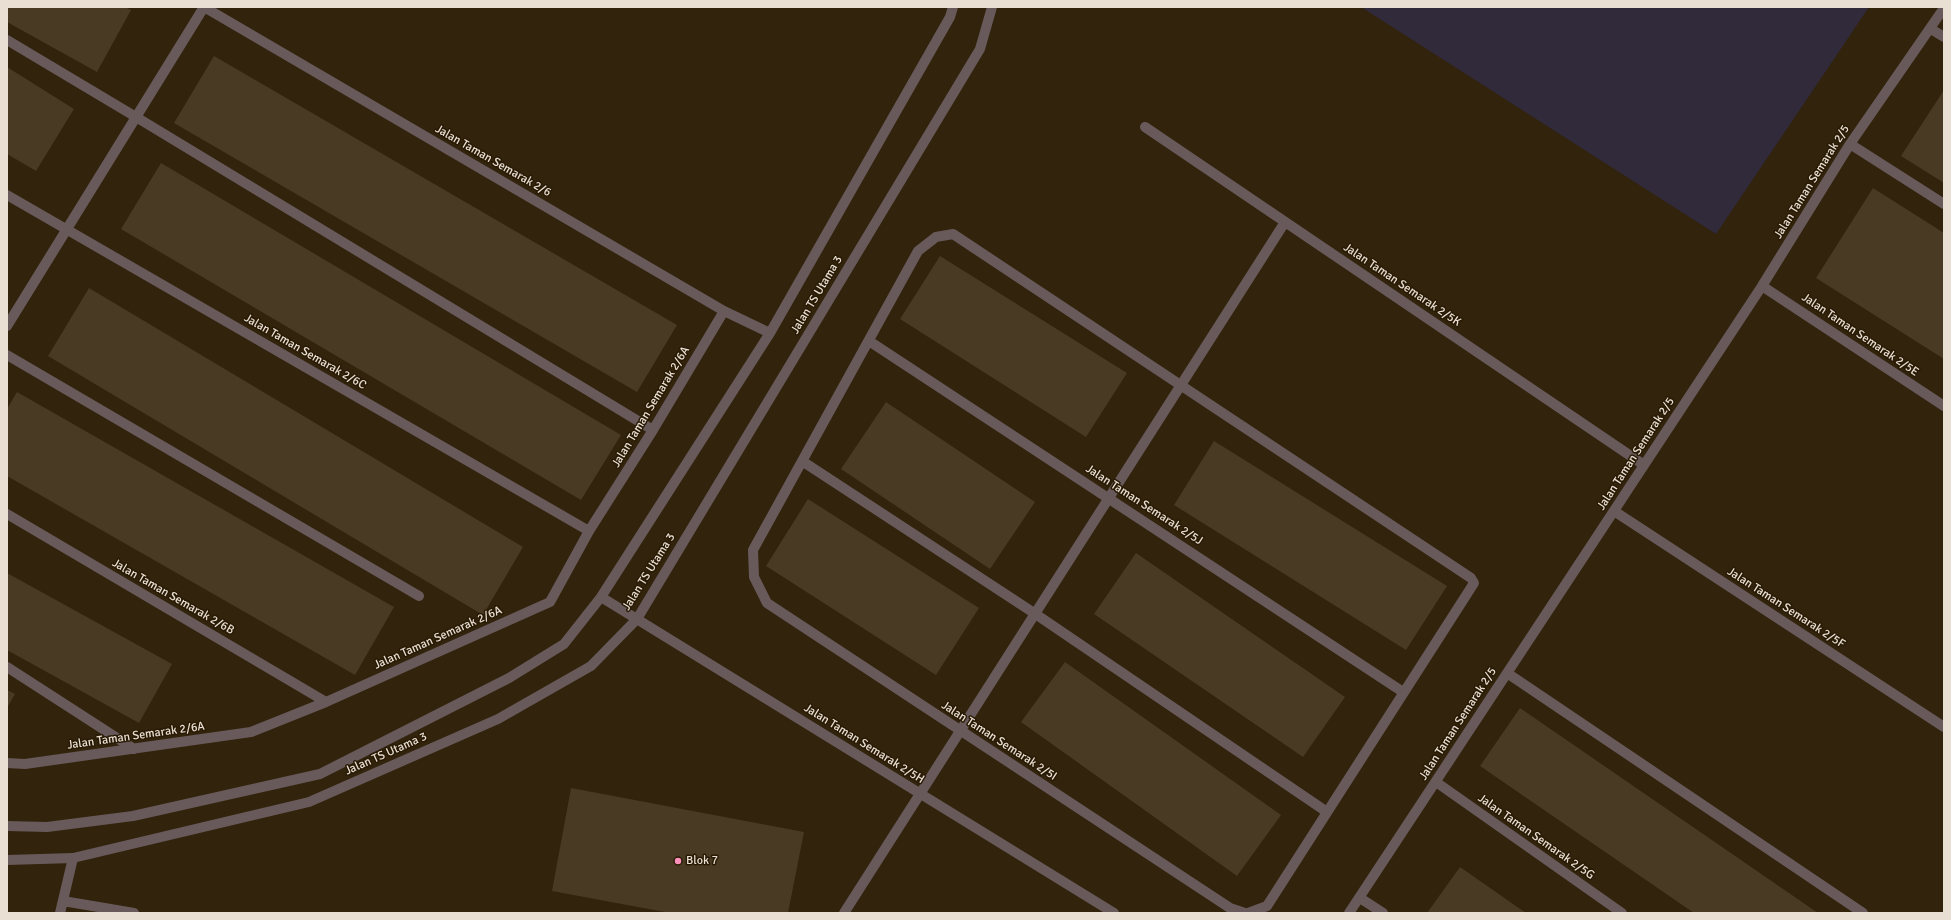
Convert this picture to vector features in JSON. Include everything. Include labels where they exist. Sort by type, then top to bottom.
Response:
[{"type":"street","points":[[7,326],[204,7]]},
{"type":"street","name":"Jalan Taman Semarak 2/6","points":[[204,7],[724,311],[770,333]]},
{"type":"street","name":"Jalan TS Utama 3","points":[[7,826],[47,827],[133,816],[320,774],[509,678],[564,644],[602,597],[770,333],[950,17],[953,7]]},
{"type":"street","name":"Jalan TS Utama 3","points":[[7,860],[73,858],[309,802],[498,720],[591,666],[637,619],[980,49],[992,7]]},
{"type":"street","name":"Jalan Taman Semarak 2/5","points":[[1350,913],[1762,286],[1850,144],[1931,29],[1944,8]]},
{"type":"street","points":[[1931,29],[1944,37]]},
{"type":"street","points":[[7,40],[653,430]]},
{"type":"street","name":"Jalan Taman Semarak 2/5K","points":[[1145,127],[1644,465]]},
{"type":"street","points":[[1850,144],[1944,204]]},
{"type":"street","name":"Jalan Taman Semarak 2/6C","points":[[7,194],[590,531]]},
{"type":"street","points":[[844,913],[1180,384],[1285,222]]},
{"type":"street","points":[[1248,913],[1267,906],[1474,583],[1471,578],[953,234],[936,237],[918,251],[802,461],[1034,613],[1327,812]]},
{"type":"street","name":"Jalan Taman Semarak 2/5E","points":[[1762,286],[1944,406]]},
{"type":"street","name":"Jalan Taman Semarak 2/6A","points":[[7,763],[25,764],[251,732],[326,702],[550,602],[590,531],[653,430],[724,311]]},
{"type":"street","name":"Jalan Taman Semarak 2/5J","points":[[869,341],[1403,692]]},
{"type":"street","points":[[7,355],[419,596]]},
{"type":"street","name":"Jalan Taman Semarak 2/5I","points":[[802,461],[753,550],[754,577],[767,603],[959,731],[1230,908],[1245,913]]},
{"type":"street","name":"Jalan Taman Semarak 2/5F","points":[[1614,511],[1944,727]]},
{"type":"street","name":"Jalan Taman Semarak 2/6B","points":[[7,514],[326,702]]},
{"type":"street","name":"Jalan Taman Semarak 2/5H","points":[[602,597],[1114,913]]},
{"type":"street","points":[[7,667],[134,749]]},
{"type":"street","points":[[1507,673],[1859,912]]},
{"type":"street","name":"Jalan Taman Semarak 2/5G","points":[[1436,782],[1622,913]]},
{"type":"street","points":[[60,913],[73,858]]},
{"type":"street","points":[[1360,898],[1383,913]]},
{"type":"street","points":[[63,901],[134,913]]},
{"type":"shaded area","points":[[1361,7],[1869,7],[1716,234]]},
{"type":"building","points":[[7,7],[125,7],[131,10],[97,72],[7,22]]},
{"type":"building","points":[[214,56],[677,325],[637,392],[174,123]]},
{"type":"building","points":[[7,67],[74,109],[36,171],[7,154]]},
{"type":"building","points":[[1944,90],[1944,183],[1901,156]]},
{"type":"building","points":[[161,163],[621,435],[581,500],[121,229]]},
{"type":"building","points":[[1873,188],[1944,233],[1944,359],[1816,278]]},
{"type":"building","points":[[940,256],[1127,373],[1086,437],[900,319]]},
{"type":"building","points":[[89,288],[523,547],[483,615],[48,356]]},
{"type":"building","points":[[17,392],[394,607],[355,675],[7,476],[7,409]]},
{"type":"building","points":[[886,402],[1035,502],[990,569],[841,469]]},
{"type":"building","points":[[1214,441],[1447,586],[1406,650],[1174,505]]},
{"type":"building","points":[[808,499],[979,608],[936,675],[766,566]]},
{"type":"building","points":[[1136,553],[1345,697],[1303,757],[1094,614]]},
{"type":"building","points":[[7,573],[172,664],[139,723],[7,650]]},
{"type":"building","points":[[1065,662],[1281,815],[1237,876],[1021,722]]},
{"type":"building","points":[[7,690],[15,694],[7,708]]},
{"type":"building","points":[[1520,708],[1818,913],[1694,913],[1480,766]]},
{"type":"building","name":"Blok 7","points":[[571,788],[804,832],[788,913],[670,913],[552,891]]},
{"type":"building","points":[[1460,867],[1526,913],[1427,913]]},
{"type":"place","name":"Blok 7","points":[[678,861]]}]
